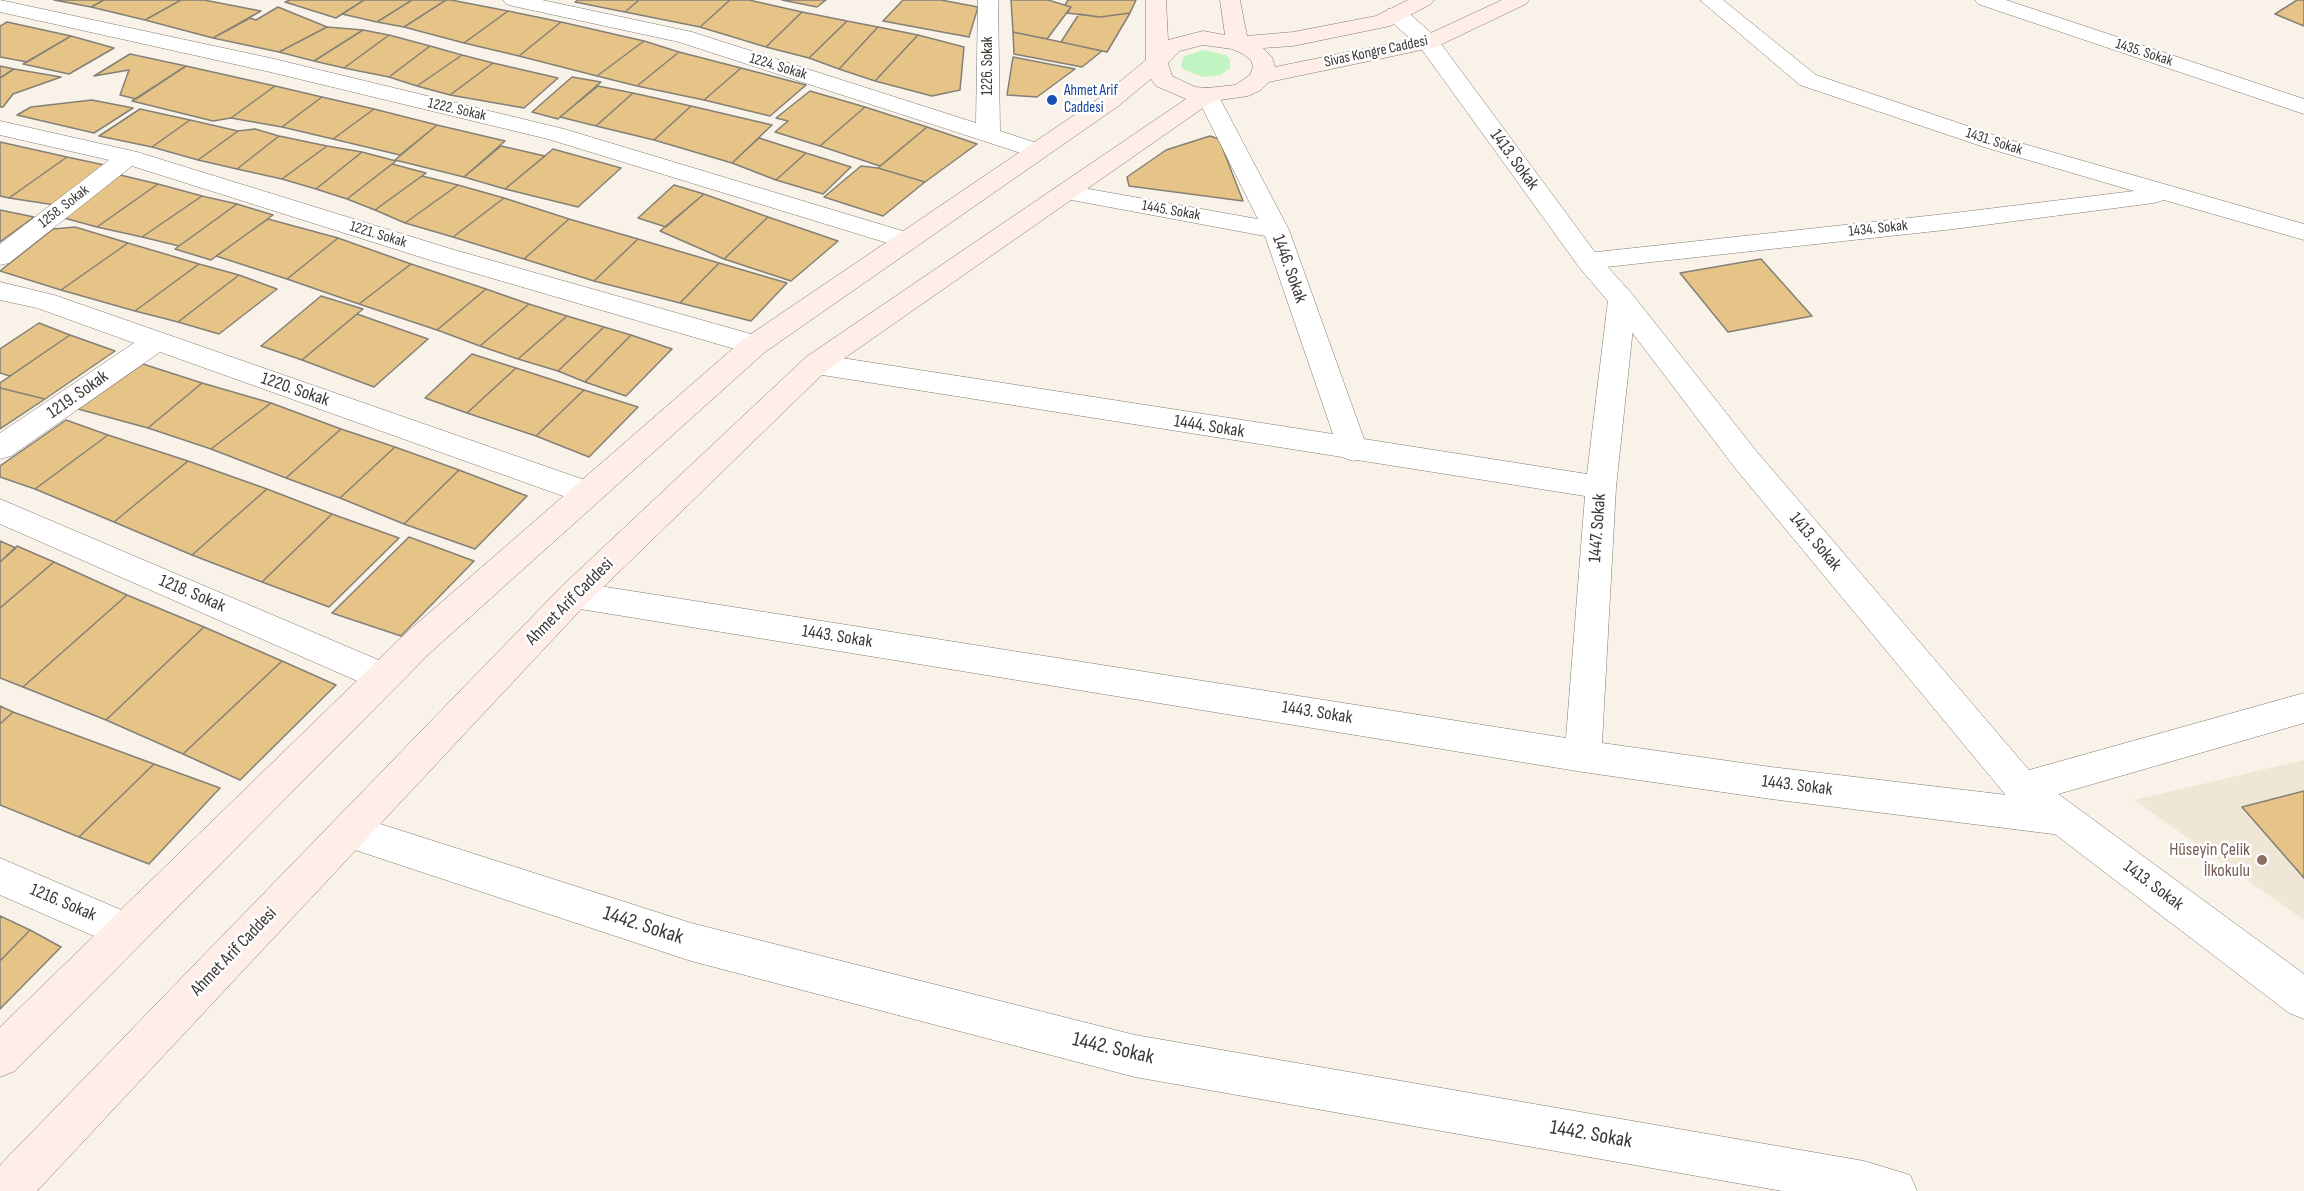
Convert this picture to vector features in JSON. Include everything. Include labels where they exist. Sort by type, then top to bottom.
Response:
[{"type":"main road","points":[[1156,0],[1157,62]]},
{"type":"main road","points":[[1230,0],[1238,42]]},
{"type":"main road","name":"Sivas Kongre Caddesi","points":[[1238,42],[1293,39],[1382,21],[1424,0]]},
{"type":"main road","name":"Sivas Kongre Caddesi","points":[[1261,77],[1428,42],[1519,0]]},
{"type":"main road","points":[[0,1056],[418,644],[755,345],[1109,102],[1157,62],[1172,46],[1203,38],[1238,42],[1261,57],[1264,67],[1261,77]]},
{"type":"main road","name":"Ahmet Arif Caddesi","points":[[1157,62],[1158,73],[1164,81],[1190,93],[1207,95],[1240,91],[1253,85],[1261,77]]},
{"type":"main road","name":"Ahmet Arif Caddesi","points":[[6,1191],[574,595],[816,364],[1207,95]]},
{"type":"street","name":"1224. Sokak","points":[[513,0],[684,37],[988,133],[1038,151]]},
{"type":"street","name":"1226. Sokak","points":[[988,0],[988,133]]},
{"type":"street","name":"1431. Sokak","points":[[1710,0],[1808,80],[1995,143],[2304,232]]},
{"type":"street","name":"1435. Sokak","points":[[1985,0],[2304,106]]},
{"type":"street","name":"1222. Sokak","points":[[21,6],[556,134],[907,241]]},
{"type":"street","name":"1413. Sokak","points":[[1396,14],[1428,42],[1588,261],[1622,300],[1746,460],[2022,788],[2304,999]]},
{"type":"street","name":"1446. Sokak","points":[[1207,95],[1276,230],[1353,450]]},
{"type":"street","name":"1221. Sokak","points":[[0,128],[128,157],[442,255],[755,345]]},
{"type":"street","name":"1258. Sokak","points":[[0,257],[128,157]]},
{"type":"street","name":"1445. Sokak","points":[[1066,192],[1276,230]]},
{"type":"street","name":"1434. Sokak","points":[[1588,261],[1954,221],[2168,194]]},
{"type":"street","name":"1220. Sokak","points":[[0,291],[44,301],[588,493]]},
{"type":"street","name":"1447. Sokak","points":[[1583,756],[1601,488],[1622,300]]},
{"type":"street","name":"1219. Sokak","points":[[0,448],[156,341]]},
{"type":"street","name":"1444. Sokak","points":[[816,364],[1601,488]]},
{"type":"street","name":"1218. Sokak","points":[[0,511],[383,677]]},
{"type":"street","name":"1443. Sokak","points":[[574,595],[1583,756],[1771,783],[2061,818]]},
{"type":"street","points":[[2022,788],[2304,708]]},
{"type":"street","name":"1442. Sokak","points":[[349,831],[691,942],[1135,1056],[1852,1181],[1894,1191]]},
{"type":"street","name":"1216. Sokak","points":[[0,876],[126,931]]},
{"type":"shaded area","name":"Hüseyin Çelik İlkokulu","points":[[2304,760],[2304,920],[2134,800]]},
{"type":"green space","points":[[1204,50],[1226,55],[1230,59],[1230,68],[1220,75],[1203,77],[1183,69],[1181,65],[1184,56]]},
{"type":"building","points":[[54,0],[104,0],[91,7]]},
{"type":"building","points":[[104,0],[181,0],[145,20],[91,7]]},
{"type":"building","points":[[181,0],[204,0],[261,11],[213,38],[145,20]]},
{"type":"building","points":[[290,0],[364,0],[336,18],[285,2]]},
{"type":"building","points":[[364,0],[412,0],[377,22],[342,14]]},
{"type":"building","points":[[412,0],[446,0],[404,27],[377,22]]},
{"type":"building","points":[[446,0],[508,11],[464,43],[404,27]]},
{"type":"building","points":[[578,0],[639,0],[625,12],[575,2]]},
{"type":"building","points":[[639,0],[730,0],[700,27],[625,12]]},
{"type":"building","points":[[730,0],[749,0],[802,12],[766,47],[700,27]]},
{"type":"building","points":[[782,0],[826,0],[817,7]]},
{"type":"building","points":[[903,0],[941,0],[978,7],[969,37],[883,21]]},
{"type":"building","points":[[1011,0],[1048,0],[1071,7],[1047,39],[1013,32]]},
{"type":"building","points":[[1068,0],[1136,0],[1130,13],[1100,17],[1067,13],[1071,7],[1065,5]]},
{"type":"building","points":[[2297,0],[2304,0],[2304,26],[2275,14]]},
{"type":"building","points":[[278,7],[327,27],[279,52],[213,38],[250,18],[256,20]]},
{"type":"building","points":[[508,11],[561,22],[519,56],[464,43]]},
{"type":"building","points":[[802,12],[847,21],[809,58],[766,47]]},
{"type":"building","points":[[1130,13],[1107,52],[1061,42],[1079,14],[1100,17]]},
{"type":"building","points":[[847,21],[878,27],[839,69],[809,58]]},
{"type":"building","points":[[7,22],[71,36],[27,62],[0,57],[0,26]]},
{"type":"building","points":[[561,22],[644,41],[597,76],[519,56]]},
{"type":"building","points":[[327,27],[363,30],[314,61],[279,52]]},
{"type":"building","points":[[878,27],[918,35],[875,81],[839,69]]},
{"type":"building","points":[[363,30],[389,35],[344,68],[314,61]]},
{"type":"building","points":[[1013,32],[1102,51],[1082,67],[1014,54]]},
{"type":"building","points":[[389,35],[430,46],[389,77],[344,68]]},
{"type":"building","points":[[918,35],[964,47],[960,90],[932,96],[875,81]]},
{"type":"building","points":[[71,36],[114,48],[69,74],[23,64]]},
{"type":"building","points":[[644,41],[679,52],[637,86],[597,76]]},
{"type":"building","points":[[430,46],[462,55],[417,86],[389,77]]},
{"type":"building","points":[[679,52],[741,68],[704,100],[637,86]]},
{"type":"building","points":[[130,54],[186,66],[136,99],[120,95],[129,70],[94,76]]},
{"type":"building","points":[[462,55],[493,63],[450,95],[417,86]]},
{"type":"building","points":[[1013,57],[1075,69],[1037,97],[1007,95]]},
{"type":"building","points":[[493,63],[558,78],[524,108],[450,95]]},
{"type":"building","points":[[0,66],[14,69],[0,78]]},
{"type":"building","points":[[186,66],[275,86],[231,118],[213,121],[132,101]]},
{"type":"building","points":[[741,68],[806,85],[770,116],[704,100]]},
{"type":"building","points":[[14,69],[61,77],[13,94],[3,107],[0,107],[0,78]]},
{"type":"building","points":[[572,77],[601,82],[558,119],[532,112]]},
{"type":"building","points":[[275,86],[322,97],[282,127],[231,118]]},
{"type":"building","points":[[598,86],[633,93],[596,126],[560,117]]},
{"type":"building","points":[[810,91],[865,107],[820,146],[775,132],[788,121],[776,118]]},
{"type":"building","points":[[633,93],[691,106],[654,140],[596,126]]},
{"type":"building","points":[[322,97],[374,109],[333,139],[282,127]]},
{"type":"building","points":[[92,100],[133,108],[94,133],[17,115],[31,107]]},
{"type":"building","points":[[691,106],[772,125],[732,163],[654,140]]},
{"type":"building","points":[[865,107],[927,127],[880,166],[820,146]]},
{"type":"building","points":[[140,109],[190,120],[152,147],[99,136]]},
{"type":"building","points":[[374,109],[437,125],[400,155],[333,139]]},
{"type":"building","points":[[190,120],[238,131],[198,160],[152,147]]},
{"type":"building","points":[[437,125],[505,141],[464,177],[395,160]]},
{"type":"building","points":[[927,127],[977,144],[925,182],[878,168]]},
{"type":"building","points":[[255,129],[279,136],[237,169],[198,160],[238,131]]},
{"type":"building","points":[[279,136],[327,146],[282,179],[237,169]]},
{"type":"building","points":[[1210,136],[1219,139],[1243,201],[1129,186],[1127,177],[1166,150]]},
{"type":"building","points":[[759,138],[806,153],[776,180],[732,163]]},
{"type":"building","points":[[0,142],[67,157],[9,198],[0,196]]},
{"type":"building","points":[[327,146],[362,152],[316,189],[282,179]]},
{"type":"building","points":[[501,146],[545,156],[505,189],[464,177]]},
{"type":"building","points":[[553,149],[621,168],[578,207],[505,189]]},
{"type":"building","points":[[362,152],[396,161],[347,199],[316,189]]},
{"type":"building","points":[[806,153],[851,167],[823,194],[776,180]]},
{"type":"building","points":[[67,157],[109,166],[55,205],[9,198]]},
{"type":"building","points":[[392,164],[426,173],[375,210],[347,199]]},
{"type":"building","points":[[861,166],[878,168],[925,182],[883,216],[824,197]]},
{"type":"building","points":[[120,175],[158,184],[97,227],[64,218]]},
{"type":"building","points":[[422,176],[458,185],[405,223],[375,210]]},
{"type":"building","points":[[158,184],[202,196],[142,237],[97,227]]},
{"type":"building","points":[[458,185],[504,198],[453,237],[405,223]]},
{"type":"building","points":[[674,185],[704,194],[666,227],[638,218]]},
{"type":"building","points":[[704,194],[768,217],[724,259],[660,231]]},
{"type":"building","points":[[202,196],[237,204],[179,246],[142,237]]},
{"type":"building","points":[[504,198],[569,219],[524,259],[453,237]]},
{"type":"building","points":[[237,204],[273,215],[211,260],[175,249]]},
{"type":"building","points":[[0,210],[34,217],[0,242]]},
{"type":"building","points":[[768,217],[838,241],[791,281],[724,259]]},
{"type":"building","points":[[268,219],[338,238],[287,279],[216,256]]},
{"type":"building","points":[[569,219],[638,239],[594,281],[524,259]]},
{"type":"building","points":[[75,227],[128,243],[61,290],[0,271],[53,229]]},
{"type":"building","points":[[338,238],[411,264],[359,304],[287,279]]},
{"type":"building","points":[[638,239],[719,263],[680,303],[594,281]]},
{"type":"building","points":[[128,243],[199,264],[135,311],[61,290]]},
{"type":"building","points":[[1761,259],[1812,316],[1728,332],[1680,273]]},
{"type":"building","points":[[719,263],[787,283],[751,321],[680,303]]},
{"type":"building","points":[[199,264],[239,275],[178,322],[135,311]]},
{"type":"building","points":[[411,264],[486,289],[437,330],[359,304]]},
{"type":"building","points":[[239,275],[277,289],[219,334],[178,322]]},
{"type":"building","points":[[486,289],[529,304],[480,346],[437,330]]},
{"type":"building","points":[[321,296],[363,309],[302,360],[261,346]]},
{"type":"building","points":[[529,304],[567,316],[518,359],[480,346]]},
{"type":"building","points":[[357,314],[428,339],[374,387],[302,360]]},
{"type":"building","points":[[567,316],[604,327],[558,371],[518,359]]},
{"type":"building","points":[[39,323],[70,335],[10,376],[0,373],[0,349]]},
{"type":"building","points":[[604,327],[631,335],[585,382],[558,371]]},
{"type":"building","points":[[70,335],[115,351],[45,399],[0,388],[0,383]]},
{"type":"building","points":[[631,335],[672,349],[626,396],[585,382]]},
{"type":"building","points":[[472,354],[516,368],[467,413],[425,398]]},
{"type":"building","points":[[143,364],[202,383],[148,428],[78,409]]},
{"type":"building","points":[[516,368],[584,390],[536,436],[467,413]]},
{"type":"building","points":[[202,383],[271,403],[211,449],[148,428]]},
{"type":"building","points":[[0,388],[45,399],[0,429]]},
{"type":"building","points":[[584,390],[638,407],[589,457],[536,436]]},
{"type":"building","points":[[271,403],[341,429],[286,478],[211,449]]},
{"type":"building","points":[[66,420],[108,435],[35,489],[0,477],[0,466]]},
{"type":"building","points":[[341,429],[395,447],[340,498],[286,478]]},
{"type":"building","points":[[108,435],[188,461],[114,522],[35,489]]},
{"type":"building","points":[[395,447],[459,470],[404,524],[340,498]]},
{"type":"building","points":[[188,461],[267,489],[192,555],[114,522]]},
{"type":"building","points":[[459,470],[527,496],[475,549],[404,524]]},
{"type":"building","points":[[267,489],[332,514],[262,582],[192,555]]},
{"type":"building","points":[[332,514],[399,538],[329,607],[262,582]]},
{"type":"building","points":[[409,537],[474,561],[401,636],[332,613]]},
{"type":"building","points":[[0,541],[16,548],[0,562]]},
{"type":"building","points":[[17,546],[54,562],[0,608],[0,562]]},
{"type":"building","points":[[54,562],[127,595],[23,687],[0,678],[0,608]]},
{"type":"building","points":[[127,595],[204,627],[106,720],[23,687]]},
{"type":"building","points":[[204,627],[282,661],[183,754],[106,720]]},
{"type":"building","points":[[282,661],[336,685],[240,780],[183,754]]},
{"type":"building","points":[[0,706],[13,712],[0,724]]},
{"type":"building","points":[[13,712],[154,764],[79,837],[0,805],[0,724]]},
{"type":"building","points":[[154,764],[220,788],[149,864],[79,837]]},
{"type":"building","points":[[2304,791],[2304,878],[2242,807]]},
{"type":"building","points":[[0,916],[30,930],[0,961]]},
{"type":"building","points":[[30,930],[61,947],[0,1009],[0,961]]},
{"type":"place","name":"Ahmet Arif Caddesi","points":[[1052,100]]},
{"type":"place","name":"Hüseyin Çelik İlkokulu","points":[[2262,860]]}]
